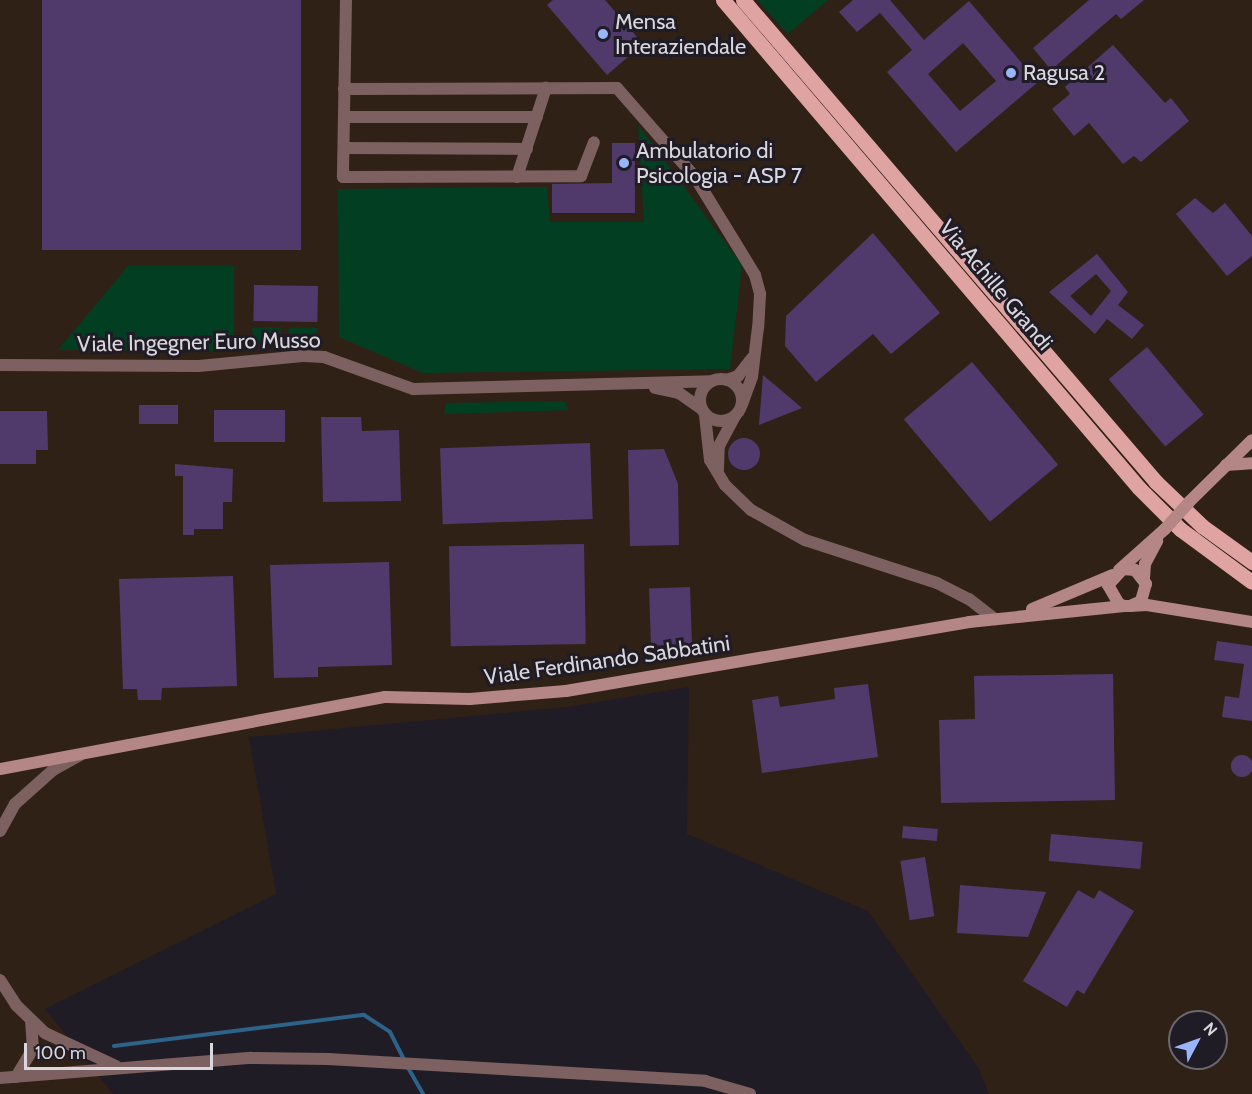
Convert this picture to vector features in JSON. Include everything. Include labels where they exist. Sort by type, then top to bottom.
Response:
[{"type":"main road","name":"Via Achille Grandi","points":[[723,0],[1139,488],[1180,529],[1252,582]]},
{"type":"main road","name":"Via Achille Grandi","points":[[743,0],[1156,482],[1202,526],[1252,562]]},
{"type":"street","points":[[346,0],[344,177],[581,176],[594,142]]},
{"type":"street","points":[[518,177],[546,88]]},
{"type":"street","points":[[344,89],[617,88],[695,177],[755,275],[760,294],[754,355],[742,404],[719,446],[718,469]]},
{"type":"street","points":[[344,117],[537,117]]},
{"type":"street","points":[[344,148],[527,148]]},
{"type":"street","points":[[645,385],[728,380],[738,376],[754,355]]},
{"type":"street","name":"Viale Ingegner Euro Musso","points":[[0,364],[199,366],[303,356],[324,357],[413,389],[645,385]]},
{"type":"street","points":[[728,380],[741,392],[742,404]]},
{"type":"street","points":[[712,381],[700,396],[704,412],[707,450],[725,485],[750,510],[806,540],[937,584],[969,599],[1000,618],[1127,606],[1167,608],[1252,622]]},
{"type":"street","points":[[645,385],[679,393],[704,412],[724,421],[735,416]]},
{"type":"street","points":[[1000,618],[1064,599],[1115,573],[1165,529],[1252,440]]},
{"type":"street","points":[[1226,465],[1252,463]]},
{"type":"street","points":[[1127,606],[1141,601],[1145,564],[1165,529]]},
{"type":"street","points":[[1115,573],[1135,570],[1144,581],[1150,595],[1167,608]]},
{"type":"street","points":[[1115,573],[1108,591],[1127,606]]},
{"type":"street","name":"Viale Ferdinando Sabbatini","points":[[0,769],[385,697],[470,699],[566,691],[1000,618]]},
{"type":"street","points":[[0,831],[15,804],[53,770],[84,753]]},
{"type":"street","points":[[0,980],[32,1023],[77,1052],[121,1068]]},
{"type":"street","points":[[16,1077],[33,1049],[32,1023]]},
{"type":"street","points":[[0,1078],[250,1058],[328,1059],[705,1082],[750,1094]]},
{"type":"shaded area","points":[[0,0],[1252,0],[1252,1094],[989,1094],[978,1067],[868,911],[687,834],[689,687],[567,707],[249,737],[276,894],[45,1009],[113,1094],[0,1094]]},
{"type":"green space","points":[[757,0],[828,0],[788,34]]},
{"type":"green space","points":[[638,125],[742,265],[730,369],[423,373],[339,337],[338,189],[547,187],[550,222],[644,222]]},
{"type":"green space","points":[[128,266],[234,266],[234,351],[58,350]]},
{"type":"green space","points":[[281,327],[280,342],[254,345],[252,328]]},
{"type":"green space","points":[[289,327],[318,328],[314,338],[288,341]]},
{"type":"green space","points":[[564,401],[569,410],[444,414],[446,403]]},
{"type":"building","points":[[42,0],[301,0],[301,250],[42,250]]},
{"type":"building","name":"Mensa Interaziendale","points":[[553,0],[605,0],[643,44],[607,75],[547,5]]},
{"type":"building","points":[[853,0],[890,0],[924,40],[969,1],[1038,82],[956,152],[887,72],[912,50],[880,13],[857,32],[839,12]],"holes":[[[963,43],[996,81],[960,111],[928,74]]]},
{"type":"building","points":[[1089,0],[1144,0],[1121,19],[1116,14],[1051,70],[1033,48]]},
{"type":"building","points":[[1113,45],[1165,103],[1171,98],[1189,121],[1141,162],[1134,156],[1123,164],[1089,123],[1074,136],[1052,109],[1070,94],[1065,87]]},
{"type":"building","name":"Ambulatorio di Psicologia - ASP 7","points":[[612,143],[635,143],[635,213],[552,213],[552,184],[612,183]]},
{"type":"building","points":[[1195,198],[1213,213],[1225,203],[1252,236],[1252,256],[1227,276],[1176,214]]},
{"type":"building","points":[[873,233],[940,313],[891,354],[873,334],[816,382],[785,346],[786,316]]},
{"type":"building","points":[[1097,254],[1128,292],[1118,305],[1144,325],[1132,339],[1107,319],[1095,334],[1049,292]],"holes":[[[1096,274],[1111,291],[1091,316],[1070,296]]]},
{"type":"building","points":[[254,285],[318,286],[317,322],[253,321]]},
{"type":"building","points":[[1147,347],[1204,414],[1165,447],[1109,379]]},
{"type":"building","points":[[972,362],[1058,465],[990,522],[904,419]]},
{"type":"building","points":[[763,375],[802,408],[759,425]]},
{"type":"building","points":[[139,405],[178,405],[178,424],[139,424]]},
{"type":"building","points":[[214,410],[285,410],[285,442],[214,442]]},
{"type":"building","points":[[0,411],[47,411],[48,450],[36,450],[36,464],[0,464]]},
{"type":"building","points":[[321,417],[361,417],[362,431],[399,430],[401,501],[323,502]]},
{"type":"building","points":[[744,438],[755,443],[760,454],[755,465],[744,470],[733,465],[728,454],[733,443]]},
{"type":"building","points":[[590,443],[593,519],[443,524],[440,448]]},
{"type":"building","points":[[664,449],[678,484],[679,545],[630,546],[628,450]]},
{"type":"building","points":[[175,464],[233,469],[232,502],[223,502],[223,529],[194,529],[194,535],[183,535],[183,476],[175,476]]},
{"type":"building","points":[[584,544],[586,644],[451,646],[449,546]]},
{"type":"building","points":[[389,562],[392,665],[318,667],[318,677],[274,678],[270,565]]},
{"type":"building","points":[[233,576],[237,686],[162,688],[161,700],[138,700],[137,689],[123,689],[119,579]]},
{"type":"building","points":[[690,587],[692,644],[651,645],[649,588]]},
{"type":"building","points":[[1217,641],[1252,646],[1252,721],[1222,717],[1225,696],[1239,698],[1244,664],[1214,660]]},
{"type":"building","points":[[1113,674],[1115,800],[941,803],[939,720],[975,719],[974,676]]},
{"type":"building","points":[[868,684],[878,757],[762,773],[752,700],[778,696],[780,707],[835,699],[834,688]]},
{"type":"building","points":[[1238,755],[1246,755],[1253,762],[1253,770],[1246,777],[1238,777],[1231,770],[1231,762]]},
{"type":"building","points":[[903,826],[938,829],[937,841],[902,838]]},
{"type":"building","points":[[1051,834],[1143,842],[1140,869],[1049,861]]},
{"type":"building","points":[[925,857],[934,916],[910,920],[900,861]]},
{"type":"building","points":[[960,885],[1046,892],[1028,937],[957,933]]},
{"type":"building","points":[[1078,890],[1094,899],[1099,890],[1134,911],[1084,994],[1077,990],[1067,1007],[1023,981]]},
{"type":"waterway","points":[[114,1046],[364,1015],[390,1032],[404,1060]]},
{"type":"waterway","points":[[407,1066],[423,1094]]},
{"type":"place","name":"Mensa Interaziendale","points":[[603,34]]},
{"type":"place","name":"Ragusa 2","points":[[1011,73]]},
{"type":"place","name":"Ambulatorio di Psicologia - ASP 7","points":[[624,163]]}]
